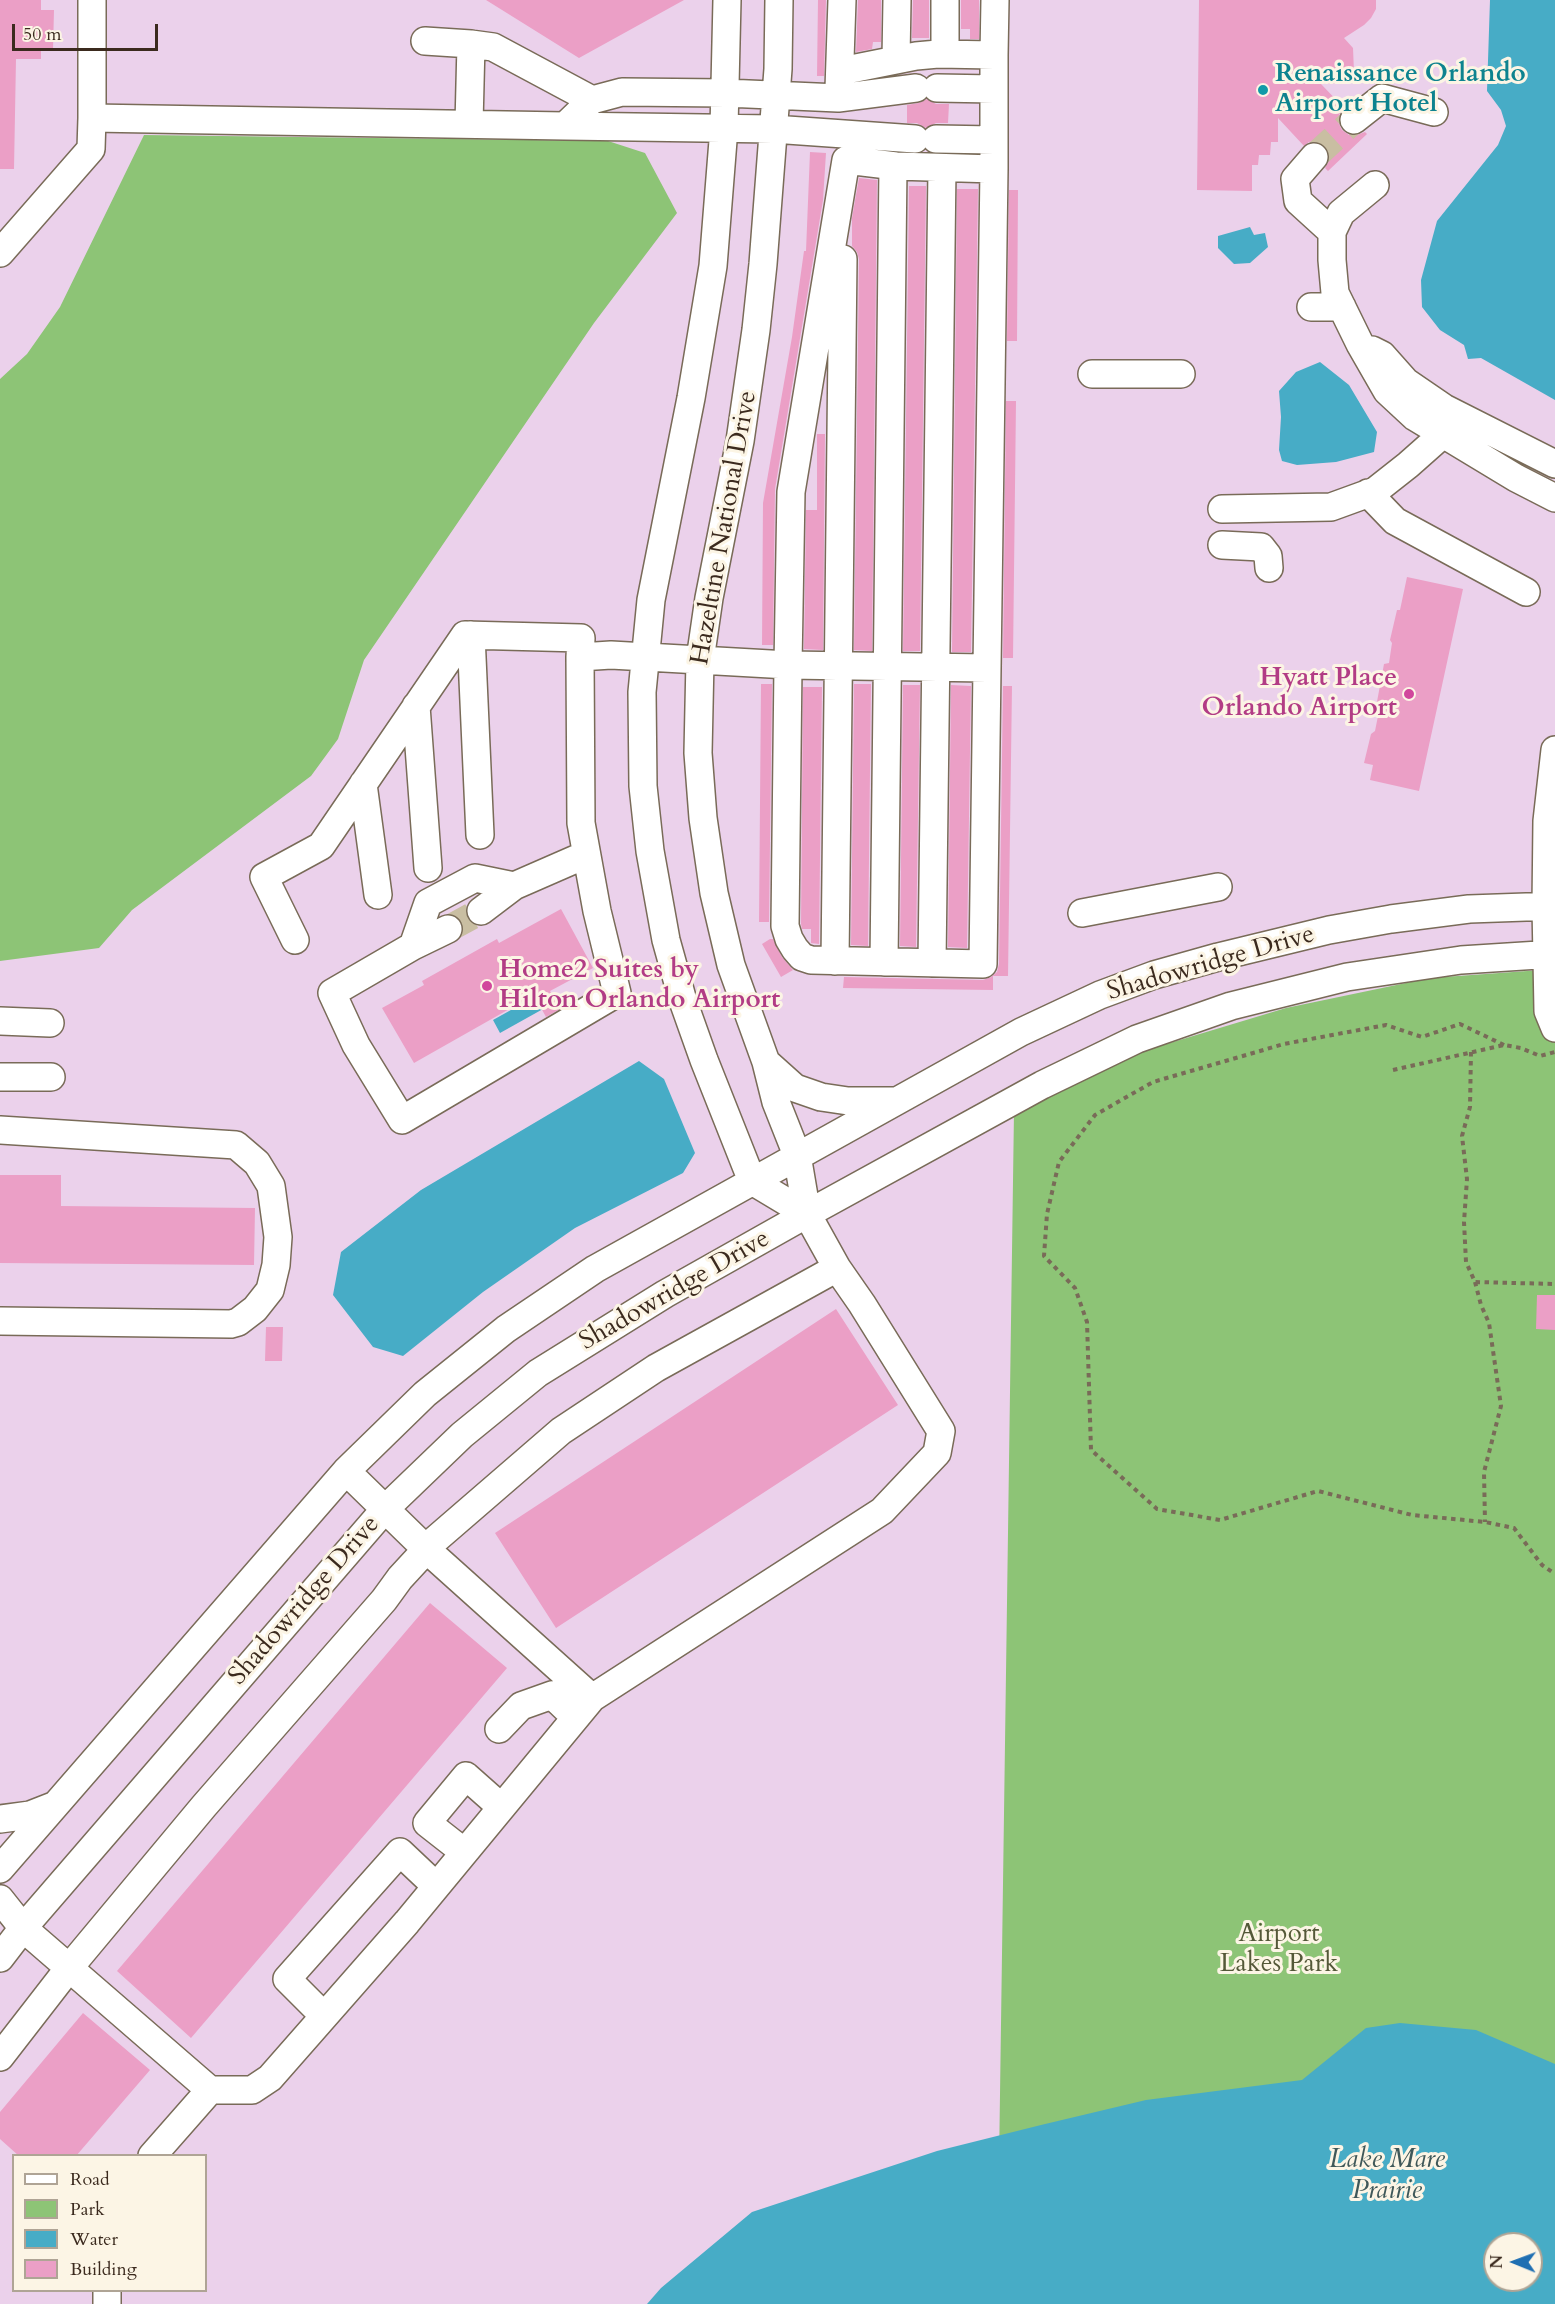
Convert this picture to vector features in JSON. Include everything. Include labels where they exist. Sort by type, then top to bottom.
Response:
[{"type":"street","points":[[0,253],[91,150],[92,0]]},
{"type":"street","points":[[0,1899],[23,1928],[210,2090],[252,2090],[270,2078],[324,2016],[436,1886],[584,1707],[882,1511],[937,1453],[941,1431],[837,1268],[807,1214],[752,1181],[683,1001],[660,911],[650,851],[643,786],[644,657],[654,581],[709,296],[724,128],[727,0]]},
{"type":"street","name":"Hazeltine National Drive","points":[[778,0],[776,96],[764,264],[739,451],[708,598],[700,660],[699,762],[710,873],[731,965],[766,1062],[776,1102],[797,1155],[807,1214]]},
{"type":"street","points":[[835,961],[845,167],[837,133],[842,0]]},
{"type":"street","points":[[896,59],[897,0]]},
{"type":"street","points":[[945,0],[945,54]]},
{"type":"street","points":[[845,167],[791,492],[785,926],[789,939],[802,957],[811,960],[983,964],[995,0]]},
{"type":"street","points":[[425,41],[492,47],[592,100]]},
{"type":"street","points":[[469,124],[471,44]]},
{"type":"street","points":[[841,71],[896,59],[945,54],[994,55]]},
{"type":"street","points":[[565,126],[592,100],[622,92],[726,93],[838,98],[927,88],[994,89]]},
{"type":"street","points":[[1354,120],[1383,98],[1434,112]]},
{"type":"street","points":[[92,118],[773,129],[926,139],[994,140]]},
{"type":"street","points":[[1314,157],[1295,179],[1298,201],[1332,232]]},
{"type":"street","points":[[845,167],[893,166],[994,170]]},
{"type":"street","points":[[884,962],[893,166]]},
{"type":"street","points":[[932,963],[942,168]]},
{"type":"street","points":[[1375,185],[1341,213],[1332,232],[1332,260],[1335,293],[1360,344],[1387,391],[1415,417],[1448,423],[1555,464]]},
{"type":"street","points":[[1311,307],[1342,307]]},
{"type":"street","points":[[1092,374],[1181,374]]},
{"type":"street","points":[[1222,509],[1331,507],[1375,491],[1408,465],[1448,423]]},
{"type":"street","points":[[1448,423],[1516,478],[1555,498]]},
{"type":"street","points":[[1368,493],[1395,521],[1526,592]]},
{"type":"street","points":[[1222,545],[1261,547],[1268,556],[1269,568]]},
{"type":"street","points":[[295,940],[264,877],[321,846],[465,635],[581,638],[581,823],[585,855],[617,993],[402,1120],[356,1045],[332,993],[413,946],[448,929]]},
{"type":"street","points":[[471,635],[480,835]]},
{"type":"street","points":[[580,657],[611,655],[788,665],[987,668]]},
{"type":"street","points":[[416,706],[428,868]]},
{"type":"street","points":[[1555,750],[1547,822],[1551,955],[1548,1011],[1555,1028]]},
{"type":"street","points":[[363,784],[378,895]]},
{"type":"street","points":[[481,911],[514,886],[585,855]]},
{"type":"street","points":[[413,946],[428,903],[475,878],[514,886]]},
{"type":"street","points":[[1082,913],[1218,887]]},
{"type":"street","name":"Shadowridge Drive","points":[[0,1869],[346,1471],[425,1394],[506,1329],[595,1269],[896,1101],[1046,1020],[1100,995],[1154,975],[1247,949],[1363,923],[1469,909],[1550,906]]},
{"type":"street","name":"Shadowridge Drive","points":[[0,1958],[23,1928],[385,1509],[462,1435],[538,1373],[648,1304],[807,1214],[1073,1069],[1137,1040],[1198,1017],[1268,995],[1369,972],[1461,960],[1551,955]]},
{"type":"street","points":[[0,1022],[50,1023]]},
{"type":"street","points":[[766,1062],[795,1088],[821,1097],[848,1101],[896,1101]]},
{"type":"street","points":[[0,1077],[51,1077]]},
{"type":"street","points":[[0,1130],[236,1145],[257,1162],[271,1186],[278,1237],[276,1265],[270,1290],[247,1317],[231,1324],[0,1321]]},
{"type":"street","points":[[0,2057],[69,1968],[204,1806],[426,1549],[458,1518],[561,1431],[656,1368],[837,1268]]},
{"type":"street","points":[[346,1471],[584,1707]]},
{"type":"street","points":[[500,1729],[521,1706],[552,1695],[584,1707]]},
{"type":"street","points":[[464,1852],[427,1822],[466,1776],[501,1807]]},
{"type":"street","points":[[0,1819],[30,1815],[54,1805]]},
{"type":"street","points":[[324,2016],[287,1979],[400,1852],[436,1886]]},
{"type":"street","points":[[155,2154],[210,2090]]},
{"type":"path","points":[[1555,1052],[1540,1056],[1521,1048],[1504,1045],[1460,1024],[1422,1037],[1386,1025],[1284,1044],[1153,1082],[1095,1115],[1059,1162],[1047,1214],[1044,1256],[1075,1288],[1087,1323],[1091,1450],[1157,1509],[1220,1520],[1318,1491],[1412,1515],[1485,1522],[1514,1528],[1542,1565],[1555,1574]]},
{"type":"path","points":[[1394,1070],[1504,1045]]},
{"type":"path","points":[[1471,1052],[1470,1107],[1462,1136],[1467,1179],[1464,1222],[1466,1262],[1489,1323],[1502,1406],[1484,1472],[1485,1522]]},
{"type":"path","points":[[1475,1282],[1555,1284]]},
{"type":"shaded area","points":[[0,0],[1555,0],[1555,2304],[1543,2292],[1543,2232],[1483,2232],[1483,2245],[800,2304],[0,2304]]},
{"type":"green space","points":[[144,135],[608,141],[645,153],[677,213],[594,323],[364,660],[338,739],[311,776],[132,910],[99,948],[0,961],[0,379],[27,354],[60,307]]},
{"type":"green space","name":"Airport Lakes Park","points":[[1555,969],[1555,2304],[1543,2292],[1543,2232],[1483,2232],[1483,2243],[998,2234],[1014,1111],[1140,1052],[1286,1008],[1430,978]]},
{"type":"water","points":[[1490,0],[1555,0],[1555,400],[1481,358],[1468,359],[1464,345],[1440,330],[1422,307],[1421,280],[1437,221],[1498,145],[1506,126],[1501,110],[1487,91]]},
{"type":"water","points":[[1250,227],[1254,235],[1265,233],[1268,247],[1250,263],[1234,264],[1218,248],[1218,236]]},
{"type":"water","points":[[1320,362],[1349,385],[1377,432],[1374,452],[1336,462],[1297,465],[1282,461],[1279,450],[1281,417],[1279,391],[1296,372]]},
{"type":"water","points":[[536,996],[543,1009],[500,1033],[493,1020]]},
{"type":"water","points":[[639,1061],[664,1079],[695,1153],[683,1173],[575,1228],[483,1292],[403,1356],[373,1347],[333,1295],[341,1252],[421,1190]]},
{"type":"water","name":"Lake Mare Prairie","points":[[1400,2023],[1476,2030],[1555,2064],[1555,2304],[647,2304],[661,2288],[752,2212],[937,2151],[1041,2125],[1146,2100],[1302,2080],[1366,2028]]},
{"type":"building","points":[[0,0],[41,0],[41,10],[54,10],[53,49],[41,49],[41,59],[16,59],[14,169],[0,169]]},
{"type":"building","points":[[486,0],[684,0],[579,58]]},
{"type":"building","points":[[818,0],[826,0],[824,76],[817,76]]},
{"type":"building","points":[[858,0],[881,0],[881,42],[873,42],[872,49],[856,52]]},
{"type":"building","points":[[913,0],[929,0],[929,38],[912,38]]},
{"type":"building","points":[[961,0],[979,0],[979,39],[970,39],[970,29],[961,29]]},
{"type":"building","name":"Renaissance Orlando Airport Hotel","points":[[1199,0],[1376,0],[1376,9],[1371,18],[1344,38],[1353,48],[1354,72],[1341,72],[1341,83],[1321,84],[1344,108],[1339,115],[1338,122],[1342,130],[1349,135],[1365,132],[1367,134],[1328,171],[1325,168],[1329,161],[1329,152],[1325,146],[1316,141],[1304,146],[1278,118],[1278,142],[1271,142],[1270,155],[1259,155],[1258,165],[1252,165],[1252,191],[1197,190]]},
{"type":"building","points":[[927,99],[936,104],[949,104],[948,123],[936,123],[926,128],[917,123],[907,123],[907,105]]},
{"type":"building","points":[[810,152],[826,153],[823,200],[775,489],[773,645],[762,645],[763,503],[792,337],[804,251],[806,251]]},
{"type":"building","points":[[859,178],[877,180],[872,651],[854,650],[859,259],[852,246],[852,218]]},
{"type":"building","points":[[909,186],[926,186],[920,651],[903,651]]},
{"type":"building","points":[[957,189],[978,189],[971,652],[952,652]]},
{"type":"building","points":[[1009,190],[1018,190],[1017,341],[1007,341]]},
{"type":"building","points":[[1006,401],[1016,401],[1013,658],[1003,658]]},
{"type":"building","points":[[817,434],[825,434],[823,650],[804,649],[806,510],[817,510]]},
{"type":"building","name":"Hyatt Place Orlando Airport","points":[[1407,577],[1463,589],[1419,791],[1370,780],[1373,765],[1364,763],[1371,734],[1375,731],[1379,711],[1376,707],[1384,664],[1389,663],[1392,643],[1390,640],[1397,610],[1400,610]]},
{"type":"building","points":[[761,684],[772,684],[769,922],[759,922]]},
{"type":"building","points":[[854,684],[871,684],[868,946],[851,945]]},
{"type":"building","points":[[903,685],[920,685],[916,947],[900,946]]},
{"type":"building","points":[[951,685],[971,686],[967,948],[948,947]]},
{"type":"building","points":[[1003,686],[1012,686],[1008,976],[993,976],[993,990],[843,988],[844,977],[983,980],[997,972],[999,964]]},
{"type":"building","points":[[803,687],[822,687],[819,944],[811,943],[811,929],[802,929],[801,924]]},
{"type":"building","name":"Home2 Suites by Hilton Orlando Airport","points":[[561,909],[593,968],[550,991],[560,1009],[546,1017],[534,995],[414,1063],[382,1008],[424,985],[422,981],[497,939],[499,943]]},
{"type":"building","points":[[773,939],[782,957],[793,970],[781,977],[762,944]]},
{"type":"building","points":[[0,1175],[61,1175],[61,1206],[255,1208],[254,1265],[0,1263]]},
{"type":"building","points":[[1537,1295],[1555,1295],[1555,1330],[1536,1329]]},
{"type":"building","points":[[836,1309],[898,1405],[556,1628],[495,1533]]},
{"type":"building","points":[[266,1327],[283,1327],[282,1361],[265,1361]]},
{"type":"building","points":[[430,1603],[507,1668],[191,2038],[117,1971]]},
{"type":"building","points":[[83,2013],[150,2070],[78,2154],[17,2154],[0,2139],[0,2112]]},
{"type":"tunnel","points":[[1314,157],[1354,120]]},
{"type":"tunnel","points":[[448,929],[481,911]]},
{"type":"place","name":"Renaissance Orlando Airport Hotel","points":[[1263,90]]},
{"type":"place","name":"Hyatt Place Orlando Airport","points":[[1409,694]]},
{"type":"place","name":"Home2 Suites by Hilton Orlando Airport","points":[[487,986]]}]
